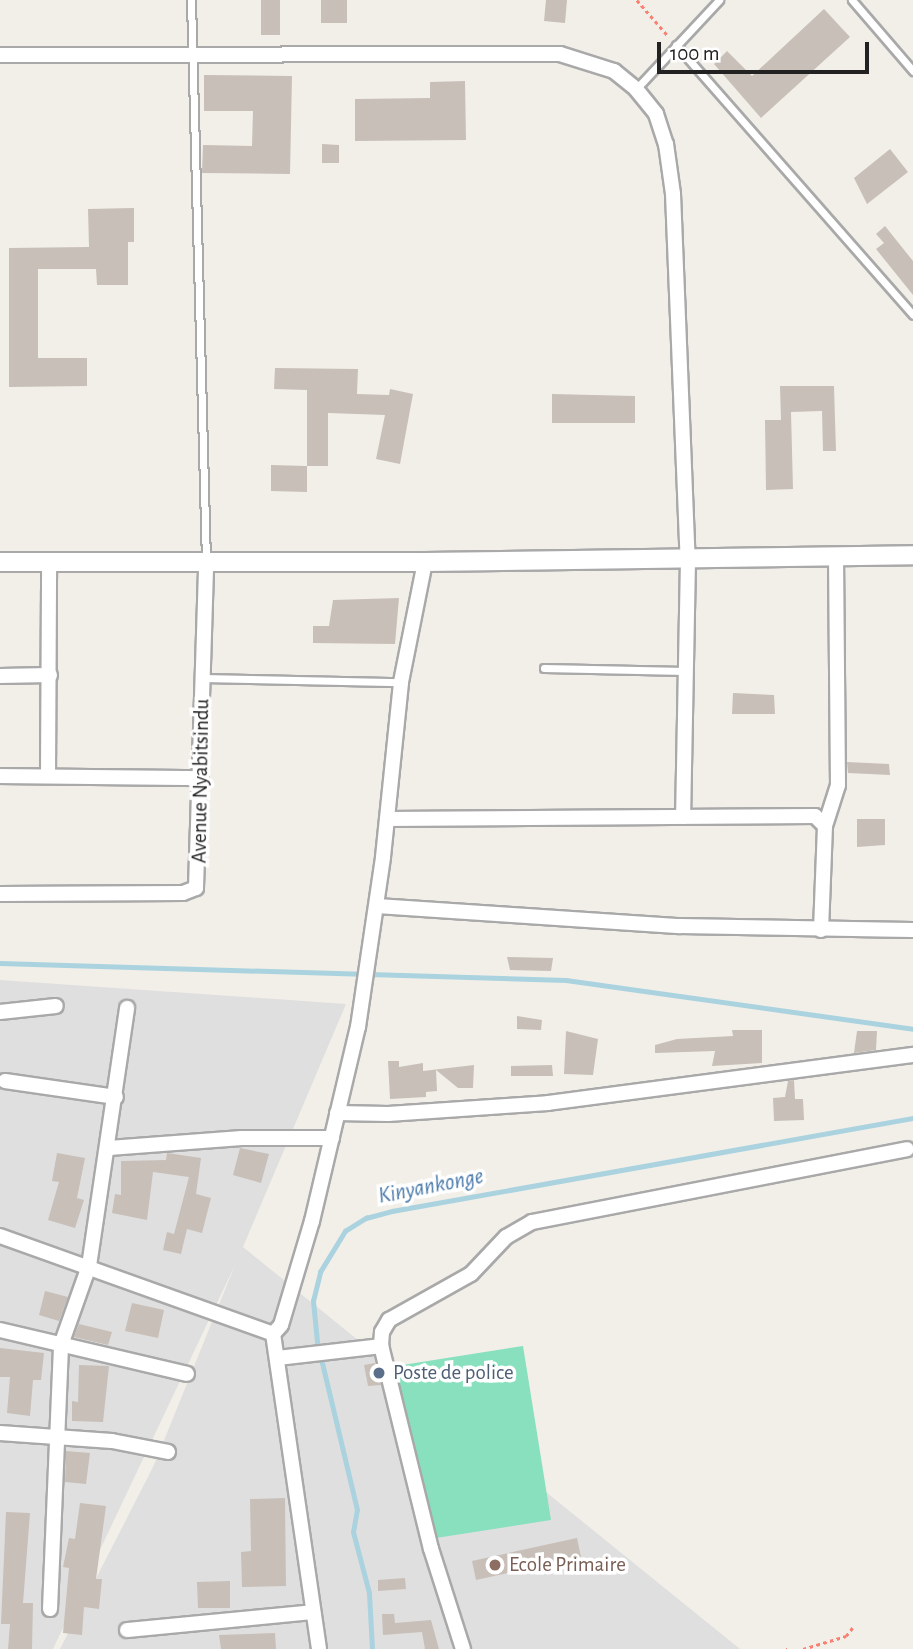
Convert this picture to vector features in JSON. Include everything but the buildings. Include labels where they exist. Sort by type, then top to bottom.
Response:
[{"type":"street","points":[[0,55],[560,54],[614,71],[636,89],[656,114],[672,170],[688,560],[683,817]]},
{"type":"street","points":[[821,930],[825,826],[838,785],[836,555]]},
{"type":"street","points":[[0,562],[688,560],[913,555]]},
{"type":"street","name":"Avenue Nyabitsindu","points":[[0,894],[191,892],[198,882],[206,561]]},
{"type":"street","points":[[48,775],[49,562]]},
{"type":"street","points":[[273,1334],[281,1325],[309,1233],[364,985],[365,963],[377,906],[401,682],[425,562]]},
{"type":"street","points":[[0,676],[50,675]]},
{"type":"street","points":[[0,776],[201,778]]},
{"type":"street","points":[[387,819],[815,816],[825,826]]},
{"type":"street","points":[[377,906],[821,930],[913,930]]},
{"type":"street","points":[[0,1012],[56,1006]]},
{"type":"street","points":[[50,1609],[61,1345],[89,1266],[127,1008]]},
{"type":"street","points":[[337,1113],[388,1114],[548,1103],[913,1055]]},
{"type":"street","points":[[5,1081],[116,1097]]},
{"type":"street","points":[[108,1148],[242,1138],[331,1138]]},
{"type":"street","points":[[463,1649],[431,1549],[382,1346],[382,1332],[389,1320],[471,1274],[506,1237],[532,1222],[907,1149]]},
{"type":"street","points":[[0,1236],[273,1334]]},
{"type":"street","points":[[0,1330],[187,1374]]},
{"type":"street","points":[[273,1334],[319,1649]]},
{"type":"street","points":[[278,1358],[382,1346]]},
{"type":"street","points":[[0,1433],[113,1441],[168,1452]]},
{"type":"street","points":[[127,1630],[313,1612]]},
{"type":"lane","points":[[191,0],[206,561]]},
{"type":"lane","points":[[636,89],[719,0]]},
{"type":"lane","points":[[852,0],[913,71]]},
{"type":"lane","points":[[676,45],[913,315]]},
{"type":"lane","points":[[544,668],[686,671]]},
{"type":"lane","points":[[203,678],[401,682]]},
{"type":"path","points":[[636,0],[676,45]]},
{"type":"path","points":[[803,1649],[846,1636],[853,1627]]},
{"type":"shaded area","points":[[0,980],[346,1004],[243,1247],[740,1649],[60,1649],[154,1465],[235,1265],[53,1649],[0,1649]]},
{"type":"green space","points":[[523,1346],[551,1520],[423,1540],[396,1366]]},
{"type":"waterway","points":[[0,963],[566,980],[913,1029]]},
{"type":"waterway","name":"Kinyankonge","points":[[372,1649],[369,1593],[353,1532],[357,1510],[317,1342],[313,1301],[320,1272],[345,1231],[366,1218],[392,1211],[913,1118]]},
{"type":"place","name":"Poste de police","points":[[379,1373]]},
{"type":"place","name":"Ecole Primaire","points":[[495,1565]]}]
